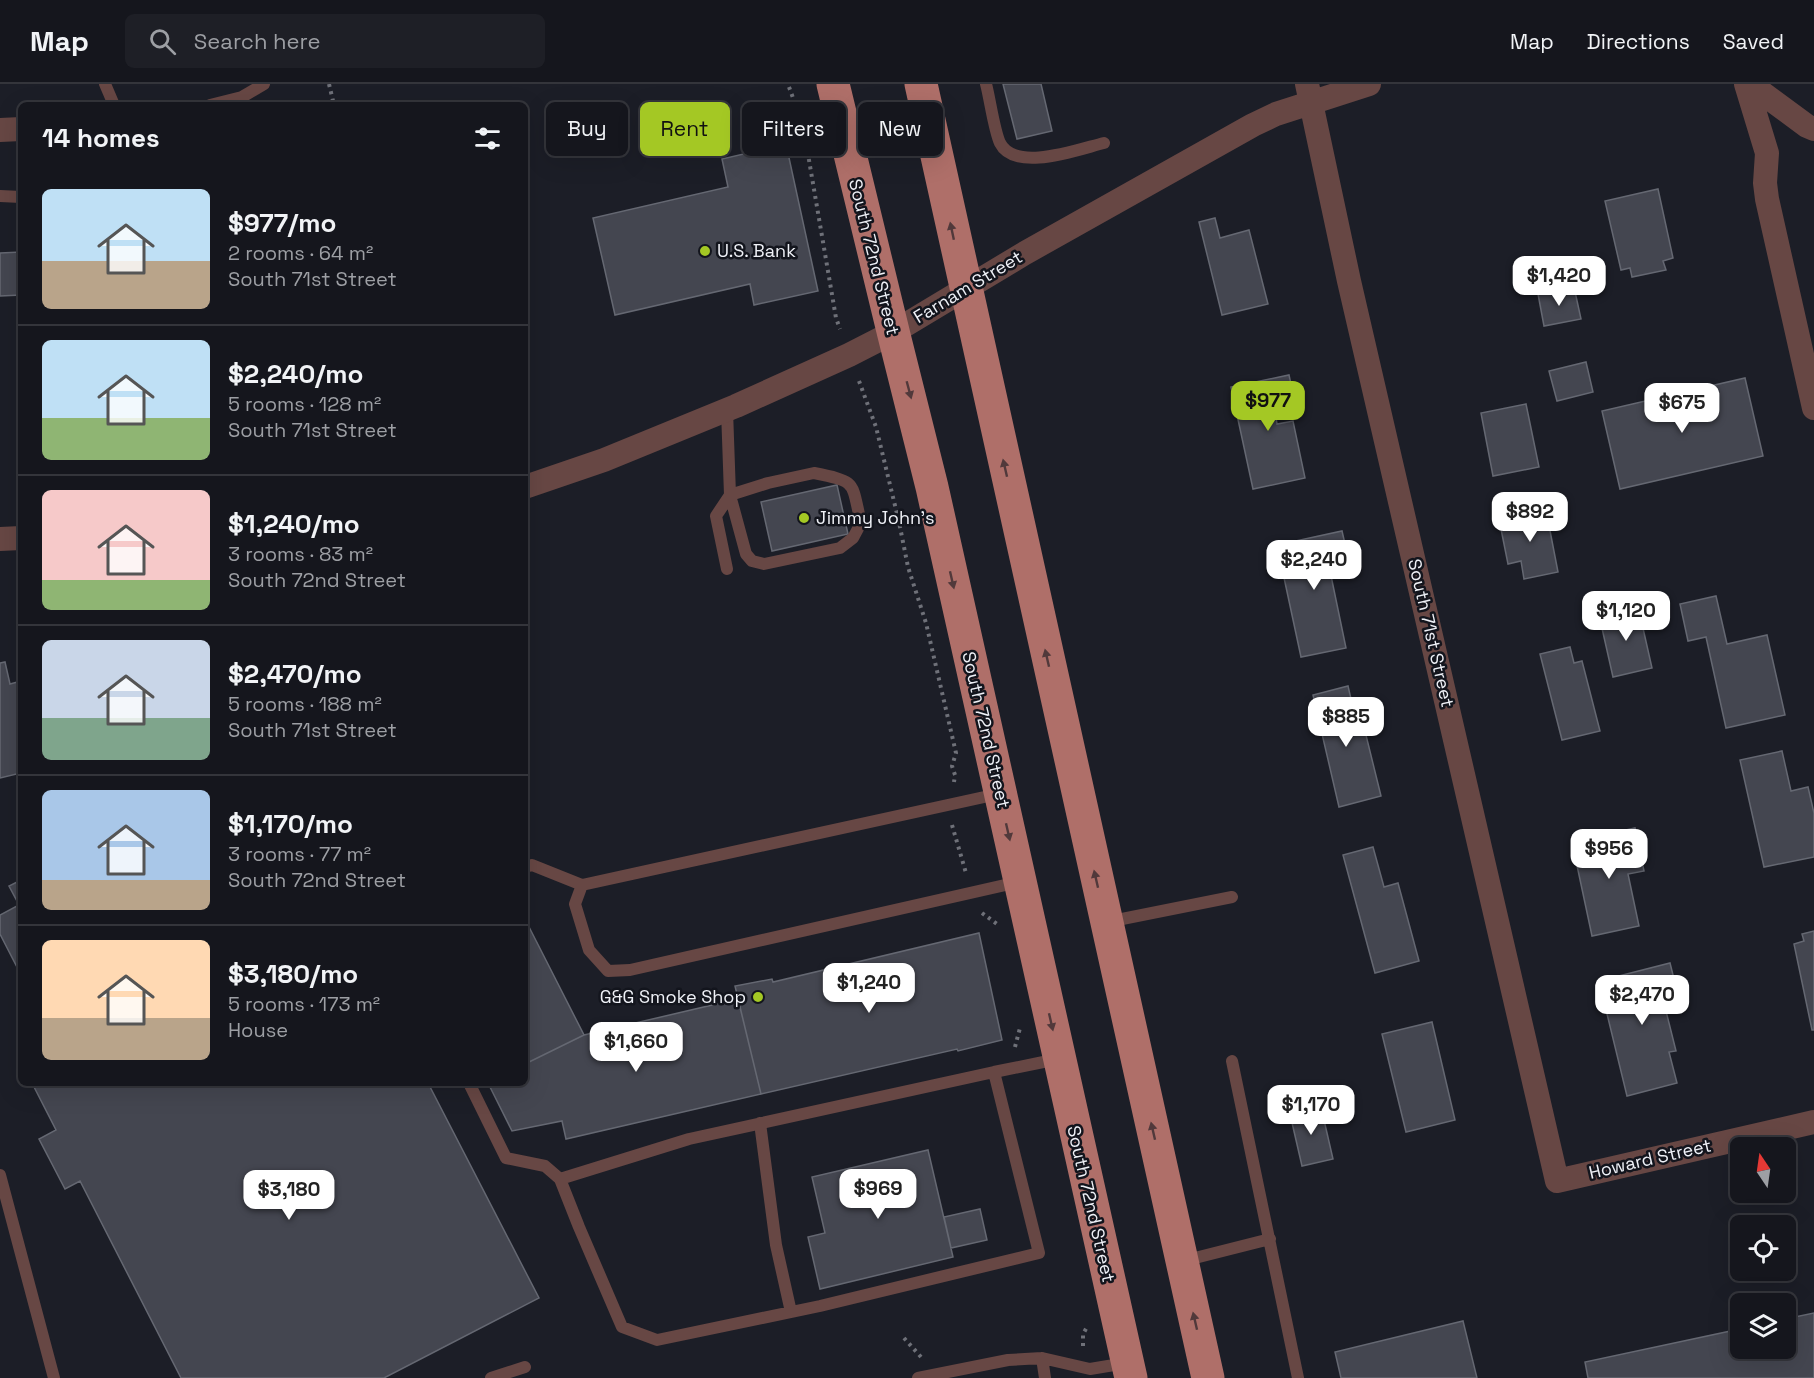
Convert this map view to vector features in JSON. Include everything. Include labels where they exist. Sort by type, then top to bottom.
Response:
[{"type":"main road","name":"South 72nd Street","points":[[833,84],[892,333],[932,487],[1130,1370]]},
{"type":"main road","points":[[921,84],[1208,1378]]},
{"type":"street","name":"Farnam Street","points":[[528,486],[604,460],[727,410],[849,355],[892,333],[965,288],[1309,94],[1369,84]]},
{"type":"street","points":[[1748,84],[1814,129]]},
{"type":"street","points":[[1748,84],[1767,153],[1765,183],[1767,200],[1814,408]]},
{"type":"street","name":"South 71st Street","points":[[1309,94],[1349,281],[1557,1181]]},
{"type":"street","points":[[0,130],[18,129]]},
{"type":"street","points":[[0,538],[18,538]]},
{"type":"street","name":"Howard Street","points":[[1557,1181],[1814,1122]]},
{"type":"lane","points":[[105,84],[113,102]]},
{"type":"lane","points":[[224,102],[242,98],[264,84]]},
{"type":"lane","points":[[986,84],[1000,144],[1019,158],[1050,157],[1104,143]]},
{"type":"lane","points":[[0,196],[18,197]]},
{"type":"lane","points":[[727,410],[730,495],[746,554],[752,561],[764,564],[840,548],[853,538],[861,523],[853,487],[844,479],[814,473],[768,483],[730,495],[716,516],[727,568]]},
{"type":"lane","points":[[528,867],[532,866],[582,885],[1000,793]]},
{"type":"lane","points":[[582,885],[576,904],[589,950],[608,971],[630,970],[1019,882]]},
{"type":"lane","points":[[1106,923],[1232,897]]},
{"type":"lane","points":[[561,1179],[689,1139],[1059,1059]]},
{"type":"lane","points":[[1232,1061],[1298,1378]]},
{"type":"lane","points":[[470,1086],[506,1158],[545,1166],[561,1179],[622,1327],[657,1340],[791,1312],[1039,1253],[994,1072]]},
{"type":"lane","points":[[760,1123],[776,1245],[791,1312]]},
{"type":"lane","points":[[0,1175],[54,1378]]},
{"type":"lane","points":[[1182,1261],[1270,1239]]},
{"type":"lane","points":[[918,1378],[1008,1360],[1042,1358],[1090,1368],[1130,1370]]},
{"type":"lane","points":[[1042,1358],[1045,1378]]},
{"type":"lane","points":[[491,1378],[525,1367]]},
{"type":"path","points":[[329,84],[333,102]]},
{"type":"path","points":[[789,87],[803,125],[836,318],[876,428],[908,567],[926,623],[956,753],[952,766],[955,775],[950,817],[964,868],[982,905],[982,914],[997,923],[1000,935]]},
{"type":"path","points":[[1020,1027],[1015,1044],[1021,1066]]},
{"type":"path","points":[[1090,1322],[1083,1334],[1082,1344],[1090,1368]]},
{"type":"path","points":[[904,1338],[921,1358]]},
{"type":"building","points":[[1003,84],[1041,84],[1052,131],[1017,139]]},
{"type":"building","name":"U.S. Bank","points":[[742,154],[789,156],[818,291],[754,305],[750,284],[615,315],[593,218],[728,187],[722,159]]},
{"type":"building","points":[[1658,189],[1673,258],[1663,261],[1666,270],[1632,277],[1630,268],[1621,270],[1605,201]]},
{"type":"building","points":[[1215,218],[1220,238],[1249,230],[1268,304],[1222,315],[1199,222]]},
{"type":"building","points":[[18,252],[18,295],[0,296],[0,253]]},
{"type":"building","points":[[1574,287],[1581,319],[1544,326],[1538,294]]},
{"type":"building","points":[[1586,362],[1593,392],[1557,401],[1549,371]]},
{"type":"building","points":[[1289,375],[1296,407],[1275,411],[1277,424],[1293,421],[1305,478],[1253,489],[1231,387]]},
{"type":"building","points":[[1745,378],[1763,456],[1620,489],[1602,411]]},
{"type":"building","points":[[1526,404],[1539,467],[1493,476],[1481,413]]},
{"type":"building","name":"Jimmy John's","points":[[837,485],[848,534],[772,551],[761,502]]},
{"type":"building","points":[[1546,510],[1558,572],[1524,579],[1521,561],[1508,564],[1499,519]]},
{"type":"building","points":[[1342,531],[1349,561],[1329,566],[1346,648],[1301,657],[1277,545]]},
{"type":"building","points":[[1716,596],[1727,644],[1767,635],[1785,715],[1726,728],[1706,637],[1688,641],[1680,604]]},
{"type":"building","points":[[1638,606],[1652,668],[1613,677],[1599,615]]},
{"type":"building","points":[[1570,647],[1574,663],[1582,661],[1600,731],[1562,740],[1540,654]]},
{"type":"building","points":[[5,662],[10,684],[18,682],[18,774],[0,778],[0,663]]},
{"type":"building","points":[[1348,686],[1357,725],[1363,723],[1381,796],[1339,807],[1313,695]]},
{"type":"building","points":[[1782,751],[1791,791],[1808,787],[1814,813],[1814,857],[1764,867],[1740,760]]},
{"type":"building","points":[[1635,828],[1644,871],[1628,874],[1639,926],[1592,936],[1572,842]]},
{"type":"building","points":[[1373,847],[1384,887],[1398,883],[1419,961],[1375,973],[1343,855]]},
{"type":"building","points":[[18,882],[18,903],[9,886]]},
{"type":"building","points":[[18,906],[18,969],[0,934],[0,915]]},
{"type":"building","points":[[528,925],[584,1035],[528,1063]]},
{"type":"building","points":[[1814,931],[1814,1030],[1812,1030],[1794,944],[1804,941],[1802,934]]},
{"type":"building","points":[[979,933],[1002,1040],[761,1094],[735,986],[772,979],[773,982]]},
{"type":"building","points":[[1670,963],[1680,1003],[1665,1007],[1676,1051],[1669,1052],[1677,1083],[1627,1096],[1599,981]]},
{"type":"building","points":[[738,999],[761,1094],[566,1139],[562,1121],[512,1131],[490,1086],[528,1086],[528,1063],[584,1035]]},
{"type":"building","points":[[1432,1022],[1455,1120],[1406,1132],[1382,1034]]},
{"type":"building","points":[[34,1086],[430,1086],[539,1298],[384,1378],[181,1378],[80,1181],[65,1189],[39,1139],[56,1130]]},
{"type":"building","points":[[1321,1107],[1333,1159],[1302,1166],[1290,1114]]},
{"type":"building","points":[[928,1150],[953,1257],[820,1289],[808,1237],[825,1233],[812,1177]]},
{"type":"building","points":[[980,1209],[987,1240],[951,1248],[944,1217]]},
{"type":"building","points":[[1814,1313],[1814,1378],[1588,1378],[1585,1362],[1730,1331],[1730,1359],[1796,1359],[1796,1317]]},
{"type":"building","points":[[1463,1321],[1477,1378],[1341,1378],[1335,1352]]},
{"type":"place","name":"U.S. Bank","points":[[705,251]]},
{"type":"place","name":"Jimmy John's","points":[[804,518]]},
{"type":"place","name":"G&G Smoke Shop","points":[[758,997]]}]
